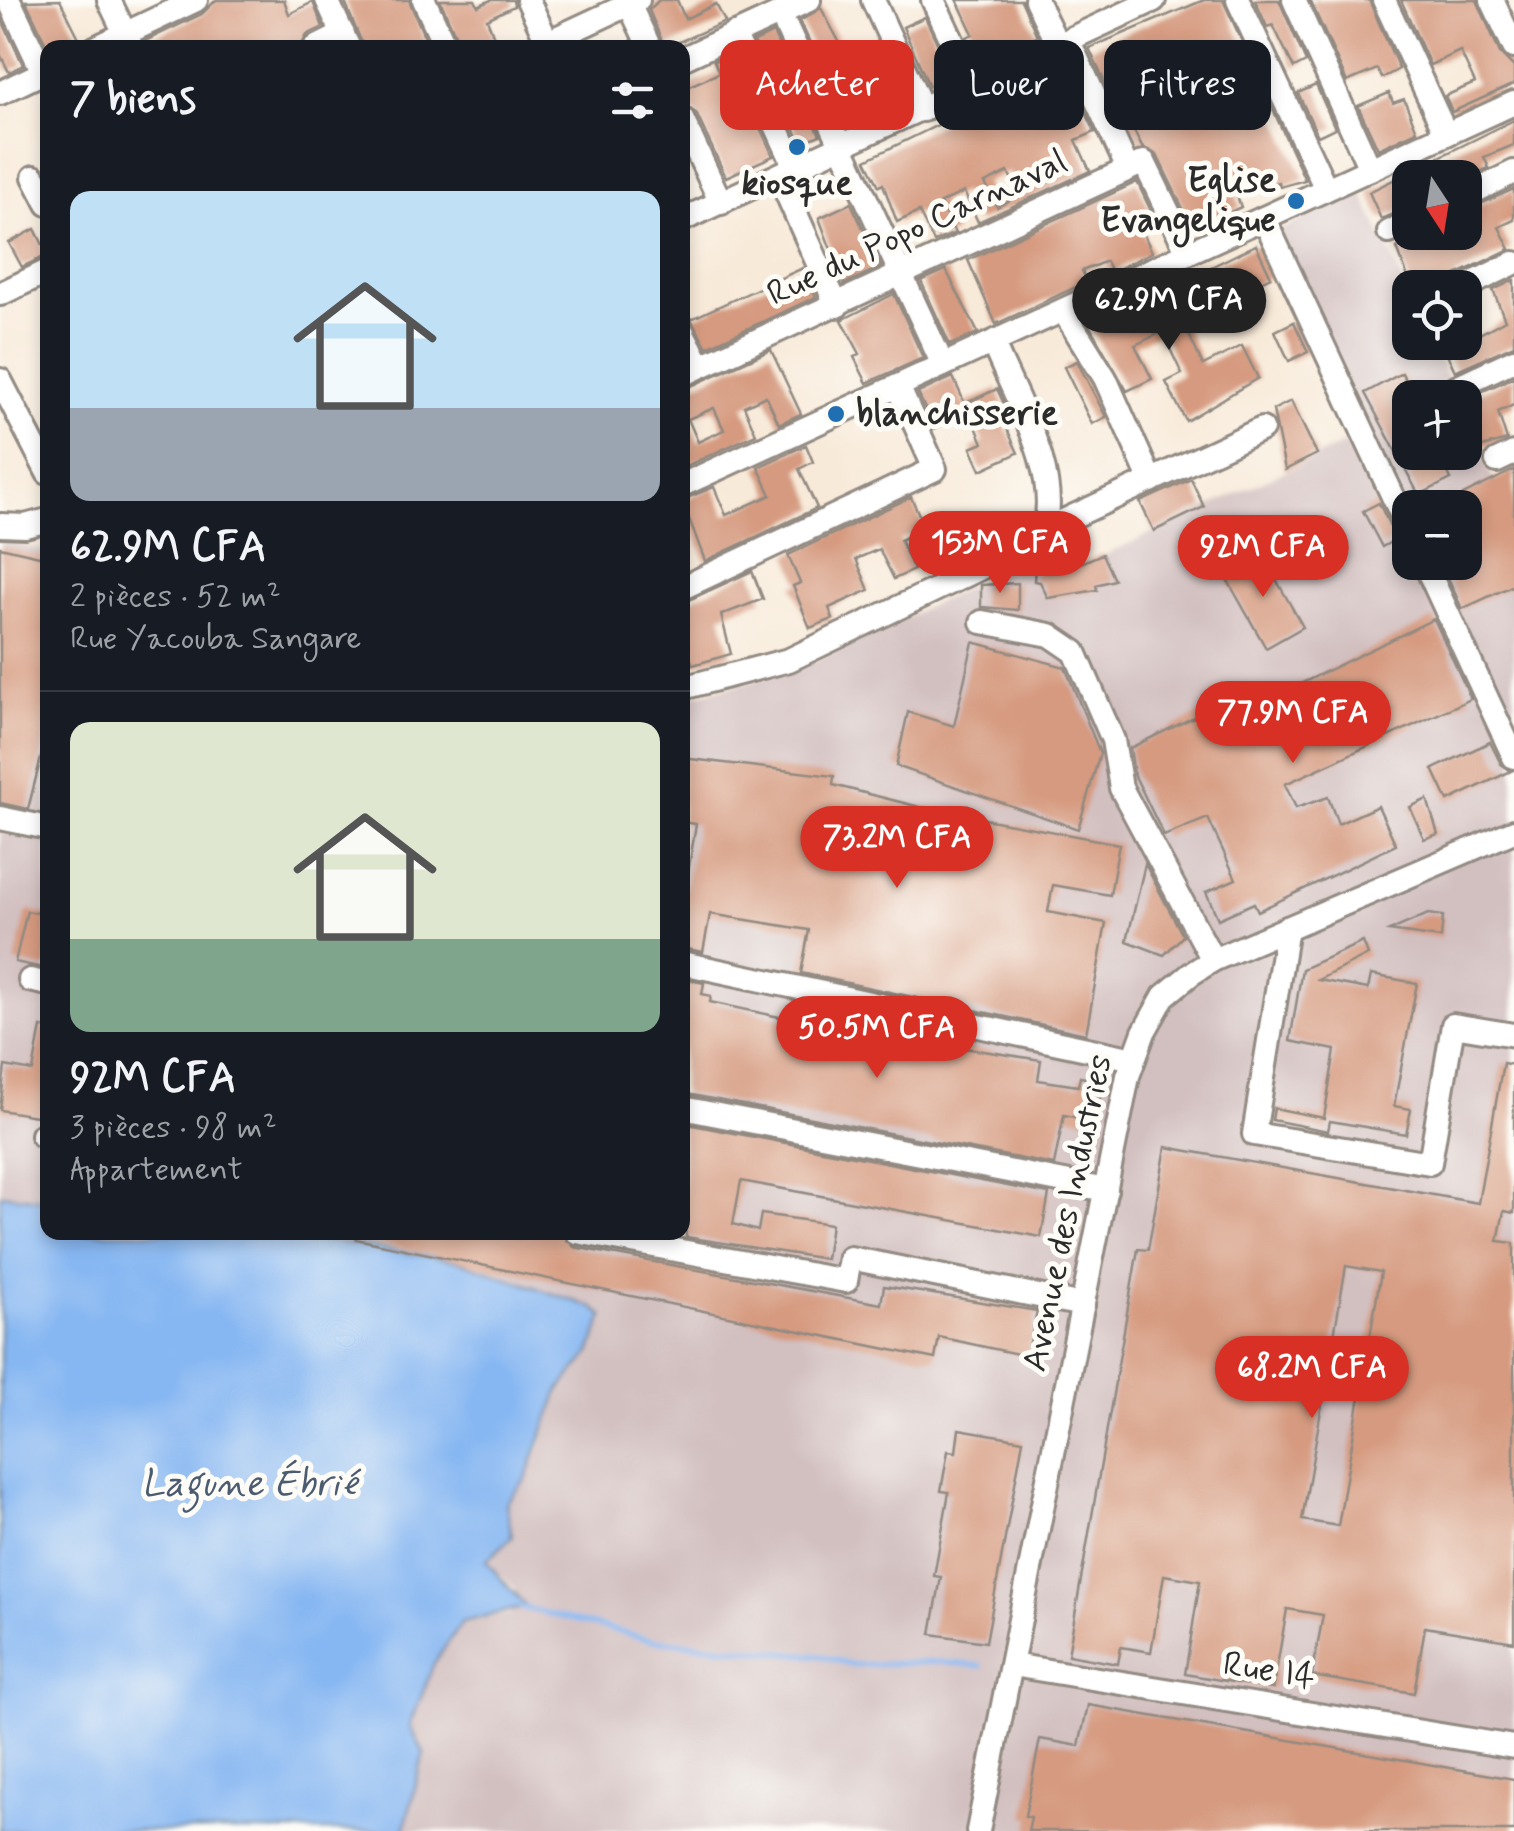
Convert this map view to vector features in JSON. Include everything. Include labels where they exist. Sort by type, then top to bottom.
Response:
[{"type":"street","points":[[9,0],[40,61]]},
{"type":"street","points":[[110,0],[128,40],[196,0]]},
{"type":"street","points":[[327,0],[346,40]]},
{"type":"street","points":[[424,0],[442,40]]},
{"type":"street","points":[[528,0],[542,40]]},
{"type":"street","points":[[690,55],[809,0]]},
{"type":"street","points":[[873,0],[923,110]]},
{"type":"street","points":[[933,0],[952,40]]},
{"type":"street","points":[[1036,0],[1061,40]]},
{"type":"street","points":[[1067,40],[1111,10],[1154,0]]},
{"type":"street","points":[[1238,0],[1326,189]]},
{"type":"street","points":[[1294,0],[1370,169]]},
{"type":"street","points":[[1384,0],[1446,134]]},
{"type":"street","points":[[1492,0],[1514,47]]},
{"type":"street","points":[[556,40],[632,1],[647,40]]},
{"type":"street","points":[[780,13],[944,365]]},
{"type":"street","points":[[734,34],[837,306]]},
{"type":"street","points":[[0,93],[40,73]]},
{"type":"street","points":[[1084,84],[1128,169],[1144,162],[1188,253]]},
{"type":"street","points":[[690,481],[1514,103]]},
{"type":"street","points":[[690,217],[934,104]]},
{"type":"street","points":[[690,136],[721,203]]},
{"type":"street","name":"Rue du Popo Carnaval","points":[[691,370],[903,276],[1128,169]]},
{"type":"street","points":[[1482,188],[1514,172]]},
{"type":"street","points":[[34,176],[40,188]]},
{"type":"street","points":[[1264,218],[1392,494]]},
{"type":"street","points":[[1482,279],[1514,264]]},
{"type":"street","points":[[0,294],[40,275]]},
{"type":"street","points":[[1064,312],[1104,378],[1151,481]]},
{"type":"street","points":[[992,343],[1050,492],[1044,530]]},
{"type":"street","points":[[1471,380],[1514,360]]},
{"type":"street","points":[[0,380],[40,458]]},
{"type":"street","points":[[690,584],[936,468],[898,386]]},
{"type":"street","points":[[690,686],[789,660],[961,579],[1021,548],[1044,530],[1262,429]]},
{"type":"street","points":[[0,524],[40,526]]},
{"type":"street","points":[[1432,580],[1514,758]]},
{"type":"street","points":[[982,622],[1050,635],[1075,652],[1113,740],[1121,788],[1213,960]]},
{"type":"street","points":[[0,818],[40,826]]},
{"type":"street","name":"Avenue des Industries","points":[[978,1831],[1134,1059],[1164,996],[1213,960],[1514,831]]},
{"type":"street","points":[[1287,928],[1254,1134],[1430,1163],[1454,1025],[1514,1035]]},
{"type":"street","points":[[690,965],[1134,1059]]},
{"type":"street","points":[[690,1110],[1106,1190]]},
{"type":"street","points":[[620,1240],[846,1282],[850,1258],[1083,1305]]},
{"type":"street","name":"Rue I4","points":[[1012,1665],[1514,1747]]},
{"type":"shaded area","points":[[1361,190],[1398,270],[1392,270],[1392,360],[1439,360],[1448,380],[1392,380],[1392,470],[1482,470],[1482,454],[1514,524],[1514,1831],[404,1831],[410,1726],[434,1663],[462,1622],[511,1614],[514,1587],[486,1562],[506,1503],[526,1479],[541,1448],[560,1389],[590,1353],[592,1307],[551,1294],[309,1240],[690,1240],[690,696],[799,669],[1015,564],[1049,581],[1352,440],[1258,241]]},
{"type":"shaded area","points":[[0,542],[40,550],[40,1199],[0,1194]]},
{"type":"water","name":"Lagune Ébrié","points":[[0,1194],[40,1199],[40,1240],[323,1240],[459,1261],[592,1307],[604,1316],[590,1353],[560,1389],[526,1479],[506,1503],[512,1537],[486,1561],[526,1607],[462,1622],[434,1663],[410,1726],[424,1753],[404,1831],[0,1831]]},
{"type":"building","points":[[60,0],[80,40],[44,40],[26,1]]},
{"type":"building","points":[[216,0],[284,0],[289,14],[313,2],[323,27],[304,40],[147,40],[202,14]]},
{"type":"building","points":[[344,0],[409,0],[426,40],[361,40]]},
{"type":"building","points":[[440,0],[475,0],[478,6],[491,0],[513,0],[514,6],[487,19],[495,40],[458,40]]},
{"type":"building","points":[[659,0],[677,0],[685,19],[716,4],[725,22],[683,40],[662,40],[649,10]]},
{"type":"building","points":[[957,0],[1021,0],[1037,36],[1027,40],[968,40],[973,34]]},
{"type":"building","points":[[1204,0],[1223,0],[1241,40],[1108,40]]},
{"type":"building","points":[[1255,0],[1279,0],[1306,62],[1294,68],[1273,25],[1267,27]]},
{"type":"building","points":[[1310,0],[1369,0],[1399,69],[1382,78],[1377,69],[1347,82]]},
{"type":"building","points":[[1401,0],[1477,0],[1500,53],[1514,67],[1514,84],[1452,112],[1445,96],[1475,83],[1460,51],[1430,65]]},
{"type":"building","points":[[821,8],[838,40],[809,40],[800,21]]},
{"type":"building","points":[[0,16],[23,65],[9,72],[0,54]]},
{"type":"building","points":[[925,17],[936,40],[934,84],[929,86],[914,52],[914,40],[909,40],[903,27]]},
{"type":"building","points":[[773,33],[776,40],[758,40]]},
{"type":"building","points":[[1104,42],[1104,81],[1089,48]]},
{"type":"building","points":[[720,58],[720,130],[761,130],[773,156],[726,177],[696,113],[690,109],[690,86],[719,73],[714,61]]},
{"type":"building","points":[[1316,85],[1335,128],[1318,136],[1298,93]]},
{"type":"building","points":[[1389,93],[1393,103],[1404,99],[1417,131],[1378,149],[1358,106]]},
{"type":"building","points":[[1271,105],[1305,180],[1280,187],[1279,182],[1262,183],[1235,191],[1241,207],[1193,229],[1157,155],[1142,147],[1134,130],[1271,130]]},
{"type":"building","points":[[1084,109],[1095,132],[1076,140],[1090,171],[978,222],[964,192],[940,203],[955,233],[934,242],[919,212],[897,222],[883,184],[879,186],[866,160],[934,127],[934,130],[1084,130]],"holes":[[[1008,172],[1020,195],[997,207],[985,183]]]},
{"type":"building","points":[[1514,120],[1514,145],[1484,157],[1489,168],[1482,171],[1482,160],[1433,160]]},
{"type":"building","points":[[795,130],[818,130],[820,135],[801,143]]},
{"type":"building","points":[[1392,181],[1392,214],[1381,219],[1369,192]]},
{"type":"building","points":[[1137,182],[1152,213],[1137,220],[1152,252],[1111,272],[1106,261],[1082,271],[1087,282],[996,324],[968,260]]},
{"type":"building","points":[[1514,189],[1514,220],[1499,227],[1510,249],[1466,270],[1405,270],[1398,250],[1482,250],[1482,203]]},
{"type":"building","points":[[851,203],[881,267],[844,284],[819,218]]},
{"type":"building","points":[[35,229],[40,239],[40,259],[22,267],[9,243]]},
{"type":"building","points":[[1256,245],[1271,277],[1227,298],[1211,267]]},
{"type":"building","points":[[803,268],[816,297],[707,347],[691,319]]},
{"type":"building","points":[[946,270],[978,333],[950,345],[921,281]]},
{"type":"building","points":[[1514,280],[1514,345],[1482,359],[1482,333],[1505,320],[1493,290]]},
{"type":"building","points":[[1167,288],[1203,365],[1242,346],[1258,378],[1186,421],[1166,382],[1182,374],[1162,332],[1135,345],[1152,379],[1127,391],[1086,320]]},
{"type":"building","points":[[894,294],[923,358],[867,383],[854,357],[860,354],[842,320]]},
{"type":"building","points":[[1294,322],[1308,352],[1289,361],[1275,331]]},
{"type":"building","points":[[771,350],[801,414],[779,424],[766,396],[744,406],[756,434],[690,464],[690,424],[698,442],[724,430],[714,408],[690,418],[690,386]]},
{"type":"building","points":[[1450,360],[1480,360],[1455,371]]},
{"type":"building","points":[[1077,361],[1106,417],[1092,424],[1064,367]]},
{"type":"building","points":[[1402,373],[1406,380],[1392,380],[1392,444],[1365,393]]},
{"type":"building","points":[[953,377],[969,413],[934,429],[918,393]]},
{"type":"building","points":[[1514,377],[1514,405],[1498,412],[1507,440],[1482,447],[1482,391]]},
{"type":"building","points":[[997,389],[1009,415],[1002,418],[1018,453],[981,470],[971,448],[983,443],[966,403]]},
{"type":"building","points":[[1291,401],[1317,454],[1285,470],[1273,410]]},
{"type":"building","points":[[806,445],[813,462],[799,469],[817,508],[705,561],[690,521],[690,497],[714,487],[726,515],[771,495],[758,467]]},
{"type":"building","points":[[1406,470],[1447,470],[1451,479],[1429,490],[1416,490]]},
{"type":"building","points":[[1514,470],[1514,585],[1462,609],[1449,580],[1482,580],[1482,490],[1473,490]]},
{"type":"building","points":[[1191,479],[1204,507],[1154,531],[1140,502]]},
{"type":"building","points":[[911,497],[925,528],[900,540],[914,570],[894,579],[879,549],[856,559],[869,590],[829,608],[833,619],[810,628],[793,586],[800,583],[788,555]]},
{"type":"building","points":[[1379,503],[1392,531],[1392,541],[1382,547],[1363,511]]},
{"type":"building","points":[[0,547],[40,556],[40,762],[28,809],[0,803]]},
{"type":"building","points":[[1260,551],[1303,627],[1266,648],[1223,572]]},
{"type":"building","points":[[1102,554],[1114,580],[1096,585],[1097,590],[1048,598],[1040,582],[1034,581],[1035,566],[1071,567]]},
{"type":"building","points":[[752,571],[763,599],[721,615],[731,654],[693,665],[690,599]]},
{"type":"building","points":[[1018,583],[1018,610],[981,607],[981,585]]},
{"type":"building","points":[[1434,619],[1471,699],[1285,784],[1296,808],[1328,797],[1338,824],[1378,806],[1396,845],[1258,911],[1254,903],[1218,919],[1206,892],[1236,879],[1208,818],[1164,836],[1134,774],[1130,748],[1256,687],[1263,702]]},
{"type":"building","points":[[973,642],[1065,667],[1100,753],[1078,829],[896,766],[908,712],[954,726]]},
{"type":"building","points":[[1490,742],[1501,764],[1511,771],[1448,801],[1433,769]]},
{"type":"building","points":[[690,759],[834,776],[833,785],[920,807],[1119,844],[1110,895],[1053,885],[1048,912],[1106,923],[1086,1034],[801,973],[809,930],[710,914],[703,952],[690,950],[690,861],[696,824],[690,823]]},
{"type":"building","points":[[1427,799],[1438,834],[1424,839],[1410,807]]},
{"type":"building","points":[[1145,864],[1183,936],[1164,955],[1127,941]]},
{"type":"building","points":[[27,911],[40,913],[40,967],[15,962]]},
{"type":"building","points":[[1428,914],[1443,916],[1441,938],[1389,931]]},
{"type":"building","points":[[1363,942],[1368,955],[1318,980],[1368,989],[1371,975],[1417,983],[1394,1106],[1411,1109],[1406,1134],[1330,1121],[1328,1131],[1272,1120],[1274,1108],[1324,1118],[1335,1050],[1290,1041],[1302,969]]},
{"type":"building","points":[[690,980],[704,983],[702,994],[711,996],[710,1002],[899,1043],[900,1038],[1041,1060],[1038,1080],[1078,1086],[1080,1077],[1103,1081],[1096,1121],[1064,1115],[1054,1165],[690,1095]]},
{"type":"building","points":[[40,1032],[40,1117],[0,1110],[5,1066],[33,1071]]},
{"type":"building","points":[[1503,1063],[1514,1065],[1514,1213],[1504,1211],[1498,1241],[1514,1243],[1514,1642],[1425,1627],[1414,1693],[1312,1676],[1323,1615],[1287,1609],[1273,1689],[1185,1674],[1200,1581],[1164,1575],[1151,1652],[1121,1647],[1118,1664],[1068,1655],[1138,1249],[1148,1250],[1166,1147],[1478,1203]],"holes":[[[1346,1266],[1381,1272],[1338,1526],[1302,1520]]]},
{"type":"building","points":[[690,1125],[1049,1194],[1041,1237],[741,1181],[733,1224],[758,1231],[761,1214],[831,1224],[826,1259],[690,1238]]},
{"type":"building","points":[[361,1240],[568,1240],[574,1247],[881,1304],[884,1286],[1037,1311],[1027,1356],[939,1337],[935,1359]]},
{"type":"building","points":[[959,1429],[1023,1440],[986,1642],[931,1634],[941,1577],[934,1576],[949,1492],[941,1491],[948,1451],[956,1452]]},
{"type":"building","points":[[1088,1705],[1514,1779],[1514,1831],[1028,1831],[1031,1817],[1025,1816],[1040,1739],[1079,1746]]},
{"type":"waterway","points":[[521,1607],[652,1640],[821,1656],[854,1665],[937,1662],[981,1666]]},
{"type":"place","name":"kiosque","points":[[797,147]]},
{"type":"place","name":"Eglise Evangelique","points":[[1296,201]]},
{"type":"place","name":"blanchisserie","points":[[836,414]]}]
